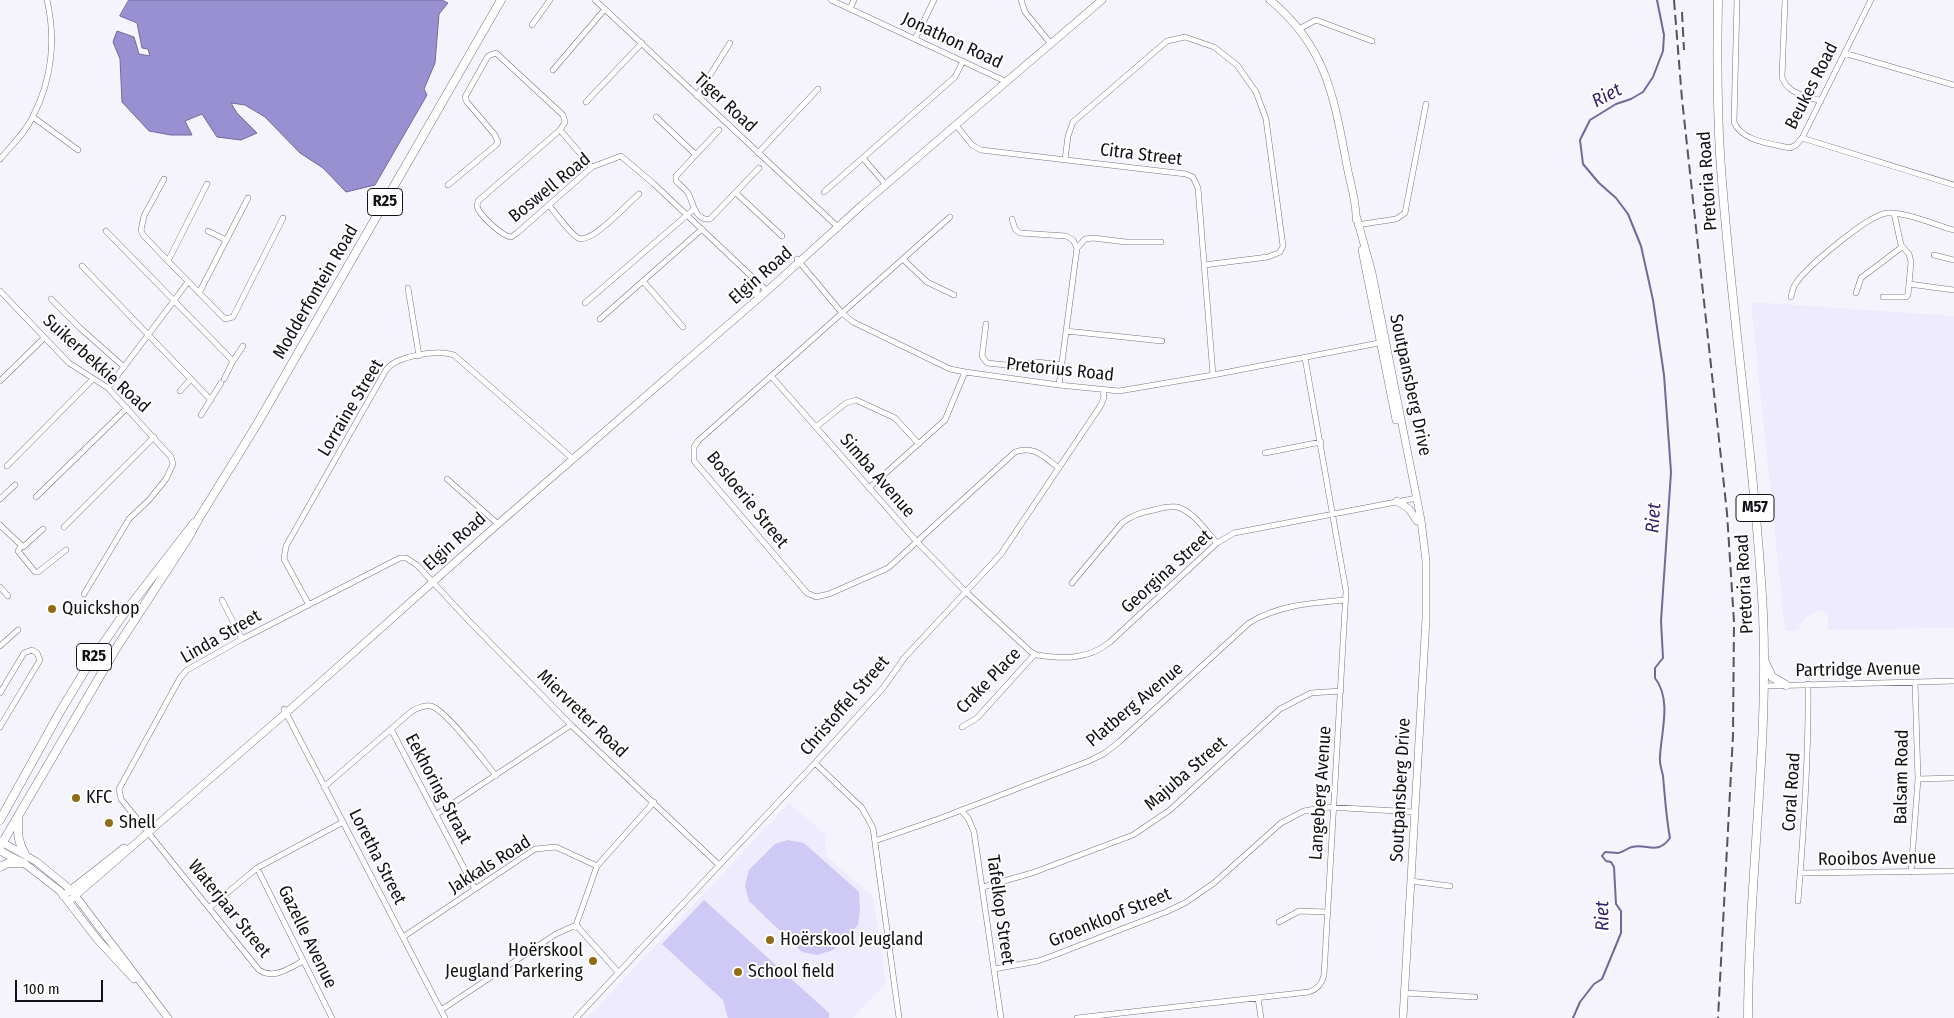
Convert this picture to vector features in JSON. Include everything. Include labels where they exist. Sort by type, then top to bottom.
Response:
[{"type":"main road","name":"Modderfontein Road","points":[[1,843],[117,647],[188,538],[256,426],[501,0]]},
{"type":"main road","name":"Pretoria Road","points":[[1718,0],[1717,73],[1721,156],[1757,529],[1763,616],[1764,686],[1749,954],[1748,1018]]},
{"type":"main road","name":"Modderfontein Road","points":[[0,820],[3,810],[60,710],[103,643],[170,552],[190,526],[199,518]]},
{"type":"main road","points":[[1764,658],[1772,677],[1786,685]]},
{"type":"main road","points":[[18,815],[17,834],[19,844],[25,854]]},
{"type":"main road","points":[[0,867],[8,863],[24,863]]},
{"type":"street","points":[[0,159],[33,117],[46,82],[53,49],[52,22],[47,0]]},
{"type":"street","points":[[532,25],[550,0]]},
{"type":"street","name":"Tiger Road","points":[[596,0],[837,227]]},
{"type":"street","name":"Jonathon Road","points":[[831,0],[1007,82]]},
{"type":"street","points":[[850,9],[854,0]]},
{"type":"street","points":[[915,39],[934,0]]},
{"type":"street","points":[[1021,0],[1027,15],[1051,44]]},
{"type":"street","name":"Elgin Road","points":[[66,899],[148,831],[496,523],[1102,0]]},
{"type":"street","name":"Soutpansberg Drive","points":[[1270,0],[1299,29],[1318,58],[1333,95],[1415,498],[1425,563],[1426,619],[1402,1018]]},
{"type":"street","name":"Beukes Road","points":[[1738,0],[1734,110],[1736,126],[1746,135],[1790,148],[1796,145],[1802,138],[1871,0]]},
{"type":"street","points":[[1784,0],[1782,77],[1786,87],[1821,100]]},
{"type":"street","points":[[553,70],[605,9]]},
{"type":"street","points":[[1299,29],[1316,20],[1372,41]]},
{"type":"street","points":[[1064,160],[1068,136],[1073,122],[1167,42],[1178,38],[1191,38],[1222,52],[1246,76],[1260,100],[1265,114],[1283,246],[1280,252],[1268,257],[1204,265]]},
{"type":"street","points":[[586,102],[642,43]]},
{"type":"street","points":[[697,96],[730,43]]},
{"type":"street","points":[[448,185],[498,142],[495,135],[467,102],[465,97],[488,56],[493,53],[500,56],[563,115],[566,122],[560,130],[592,167]]},
{"type":"street","points":[[1844,53],[1954,85]]},
{"type":"street","points":[[824,192],[955,77],[963,61]]},
{"type":"street","points":[[758,154],[818,89]]},
{"type":"street","points":[[1358,225],[1396,219],[1404,213],[1426,104]]},
{"type":"street","points":[[33,117],[78,150]]},
{"type":"street","points":[[656,117],[696,155]]},
{"type":"street","name":"Citra Street","points":[[956,125],[972,145],[981,150],[1190,175],[1197,183],[1213,375]]},
{"type":"street","name":"Boswell Road","points":[[560,130],[482,196],[476,206],[480,214],[508,237],[517,233],[592,167],[617,156],[624,157],[765,290]]},
{"type":"street","points":[[719,130],[676,178],[688,194],[694,209],[703,218],[708,220],[759,168]]},
{"type":"street","points":[[1802,138],[1954,185]]},
{"type":"street","points":[[863,158],[886,185]]},
{"type":"street","points":[[164,179],[144,216],[141,230],[143,235],[226,318],[232,318],[282,218]]},
{"type":"street","points":[[168,261],[207,184]]},
{"type":"street","points":[[736,193],[782,236]]},
{"type":"street","points":[[549,205],[577,237],[585,239],[590,238],[601,229],[638,194]]},
{"type":"street","points":[[199,293],[248,198]]},
{"type":"street","points":[[585,303],[694,209]]},
{"type":"street","points":[[1883,297],[1906,297],[1912,262],[1909,254],[1902,247],[1894,214]]},
{"type":"street","points":[[1791,297],[1792,290],[1801,278],[1853,232],[1878,215],[1904,215],[1954,230]]},
{"type":"street","name":"Bosloerie Street","points":[[950,217],[698,441],[694,447],[693,456],[697,467],[811,596],[822,596],[883,572],[1015,452],[1029,449],[1035,451],[1059,468]]},
{"type":"street","points":[[1012,220],[1015,229],[1020,233],[1066,236],[1073,240],[1077,248]]},
{"type":"street","points":[[600,319],[702,229]]},
{"type":"street","points":[[106,231],[233,361]]},
{"type":"street","points":[[208,232],[226,240]]},
{"type":"street","points":[[1059,385],[1077,248],[1082,242],[1093,238],[1126,242],[1161,242]]},
{"type":"street","points":[[1856,294],[1861,278],[1902,247]]},
{"type":"street","points":[[1934,255],[1954,260]]},
{"type":"street","points":[[903,259],[927,282],[954,295]]},
{"type":"street","name":"Pretorius Road","points":[[798,261],[842,313],[859,325],[950,369],[965,372],[1103,390],[1126,390],[1382,343]]},
{"type":"street","points":[[82,266],[211,400]]},
{"type":"street","points":[[643,281],[683,327]]},
{"type":"street","points":[[108,388],[188,282]]},
{"type":"street","points":[[756,294],[757,282]]},
{"type":"street","points":[[1909,284],[1954,290]]},
{"type":"street","points":[[408,288],[419,356]]},
{"type":"street","name":"Elgin Road","points":[[572,458],[756,294],[765,290]]},
{"type":"street","name":"Suikerbekkie Road","points":[[0,291],[69,363],[108,388],[172,457],[173,464],[166,479],[129,518],[84,594]]},
{"type":"street","points":[[51,298],[80,328],[124,367]]},
{"type":"street","points":[[986,324],[982,356],[987,363],[1018,366],[1037,362],[1062,365]]},
{"type":"street","points":[[1066,331],[1162,341]]},
{"type":"street","points":[[0,381],[44,338]]},
{"type":"street","points":[[201,415],[243,346]]},
{"type":"street","name":"Lorraine Street","points":[[309,605],[286,565],[284,559],[286,546],[386,370],[394,362],[441,353],[454,355],[572,458]]},
{"type":"street","name":"Langeberg Avenue","points":[[1077,1018],[1309,992],[1320,986],[1324,975],[1346,584],[1305,358]]},
{"type":"street","points":[[869,488],[947,418],[965,372]]},
{"type":"street","name":"Simba Avenue","points":[[771,376],[917,542],[966,592]]},
{"type":"street","points":[[7,466],[93,379]]},
{"type":"street","points":[[180,391],[191,379]]},
{"type":"street","name":"Christoffel Street","points":[[576,1018],[815,763],[883,688],[906,656],[1001,554],[1101,405],[1104,397],[1103,390]]},
{"type":"street","points":[[816,427],[846,402],[856,400],[895,418],[919,444]]},
{"type":"street","points":[[36,497],[127,408]]},
{"type":"street","points":[[64,527],[154,437]]},
{"type":"street","points":[[1265,453],[1321,442]]},
{"type":"street","points":[[447,479],[496,523]]},
{"type":"street","points":[[0,499],[14,485]]},
{"type":"street","name":"Soutpansberg Drive","points":[[1415,498],[1417,521],[1425,563]]},
{"type":"street","name":"Georgina Street","points":[[1034,655],[1076,657],[1098,651],[1217,543],[1234,533],[1415,498]]},
{"type":"street","points":[[1398,501],[1409,509],[1417,521]]},
{"type":"street","points":[[1072,583],[1122,523],[1140,513],[1170,507],[1179,508],[1188,512],[1217,543]]},
{"type":"street","points":[[0,525],[0,531]]},
{"type":"street","points":[[0,525],[21,546]]},
{"type":"street","points":[[43,529],[26,545],[21,546],[18,552],[35,572],[38,572],[66,550]]},
{"type":"street","name":"Linda Street","points":[[148,831],[121,799],[119,794],[120,784],[183,673],[242,640],[400,558],[411,560],[431,581]]},
{"type":"street","name":"Miervreter Road","points":[[431,581],[571,725],[719,865]]},
{"type":"street","points":[[0,587],[8,596]]},
{"type":"street","points":[[966,592],[1034,655]]},
{"type":"street","points":[[222,600],[242,640]]},
{"type":"street","name":"Platberg Avenue","points":[[875,840],[961,810],[1089,761],[1105,753],[1238,632],[1254,620],[1276,610],[1310,603],[1346,600]]},
{"type":"street","points":[[0,646],[18,630]]},
{"type":"street","points":[[0,693],[24,653],[32,650],[38,653],[40,660],[38,666],[0,727]]},
{"type":"street","name":"Crake Place","points":[[962,728],[977,718],[1034,655]]},
{"type":"street","name":"Balsam Road","points":[[1912,872],[1918,779],[1916,682]]},
{"type":"street","name":"Partridge Avenue","points":[[1764,686],[1954,682]]},
{"type":"street","name":"Coral Road","points":[[1798,901],[1808,764],[1808,684]]},
{"type":"street","name":"Majuba Street","points":[[982,887],[1032,873],[1132,834],[1170,810],[1280,709],[1312,693],[1341,691]]},
{"type":"street","points":[[324,787],[412,711],[425,706],[435,708],[464,735],[496,776]]},
{"type":"street","name":"Loretha Street","points":[[285,711],[445,1018]]},
{"type":"street","points":[[437,814],[571,725]]},
{"type":"street","name":"Eekhoring Straat","points":[[391,729],[475,889]]},
{"type":"street","points":[[815,763],[862,808],[873,828],[899,1018]]},
{"type":"street","points":[[1918,779],[1954,778]]},
{"type":"street","points":[[441,1010],[556,934],[576,925],[597,866],[654,802]]},
{"type":"street","name":"Groenkloof Street","points":[[994,968],[1038,961],[1174,909],[1214,883],[1288,818],[1312,809],[1333,807],[1415,812]]},
{"type":"street","name":"Tafelkop Street","points":[[961,810],[968,818],[974,832],[1002,1018]]},
{"type":"street","points":[[209,908],[258,868],[343,822]]},
{"type":"street","name":"Waterjaar Street","points":[[148,831],[259,970],[264,973],[278,974],[303,961]]},
{"type":"street","points":[[1,843],[25,854],[50,871],[73,893],[168,1018]]},
{"type":"street","name":"Jakkals Road","points":[[403,937],[535,849],[556,847],[597,866]]},
{"type":"street","points":[[0,851],[24,863],[48,881],[66,899],[116,961],[146,990]]},
{"type":"street","name":"Gazelle Avenue","points":[[258,868],[332,1018]]},
{"type":"street","name":"Rooibos Avenue","points":[[1800,873],[1954,871]]},
{"type":"street","points":[[1411,881],[1450,886]]},
{"type":"street","points":[[1280,922],[1299,911],[1327,912]]},
{"type":"street","points":[[576,925],[618,972]]},
{"type":"street","points":[[1404,994],[1475,997]]},
{"type":"street","points":[[1258,998],[1261,1018]]},
{"type":"shaded area","points":[[129,0],[442,0],[448,3],[439,14],[435,63],[424,89],[427,95],[375,185],[346,192],[323,168],[300,153],[265,117],[245,105],[231,103],[237,113],[257,133],[241,140],[217,137],[202,114],[185,121],[192,135],[171,135],[149,131],[122,102],[120,59],[113,42],[117,31],[134,37],[139,54],[150,56],[148,49],[142,48],[137,23],[120,16]]},
{"type":"shaded area","points":[[1751,302],[1954,316],[1954,628],[1828,630],[1828,615],[1819,610],[1803,620],[1798,631],[1785,631]]},
{"type":"shaded area","name":"Hoërskool Jeugland","points":[[789,803],[825,834],[826,856],[873,896],[886,984],[853,1018],[587,1018]]},
{"type":"shaded area","points":[[788,840],[804,843],[859,892],[860,910],[858,925],[833,950],[817,955],[802,952],[749,901],[745,886],[749,870],[775,844]]},
{"type":"shaded area","name":"School field","points":[[704,900],[829,1013],[829,1018],[728,1018],[723,1000],[662,944]]},
{"type":"waterway","name":"Riet","points":[[1573,1018],[1580,1002],[1594,984],[1602,979],[1621,933],[1621,911],[1616,904],[1614,867],[1611,862],[1606,861],[1602,856],[1605,852],[1619,853],[1637,846],[1656,848],[1670,838],[1660,762],[1664,706],[1663,696],[1655,678],[1655,668],[1663,658],[1661,621],[1671,472],[1664,375],[1653,300],[1641,246],[1628,214],[1616,198],[1599,183],[1583,164],[1580,140],[1590,120],[1616,104],[1631,99],[1643,92],[1653,77],[1663,51],[1664,35],[1657,0]]},
{"type":"railway","points":[[1674,0],[1682,99],[1727,513],[1734,622],[1733,735],[1718,1018]]},
{"type":"railway","points":[[1682,12],[1684,50]]},
{"type":"place","name":"Quickshop","points":[[52,609]]},
{"type":"place","name":"KFC","points":[[76,798]]},
{"type":"place","name":"Shell","points":[[109,823]]},
{"type":"place","name":"Hoërskool Jeugland","points":[[770,940]]},
{"type":"place","name":"Hoërskool Jeugland Parkering","points":[[593,961]]},
{"type":"place","name":"School field","points":[[738,972]]}]
